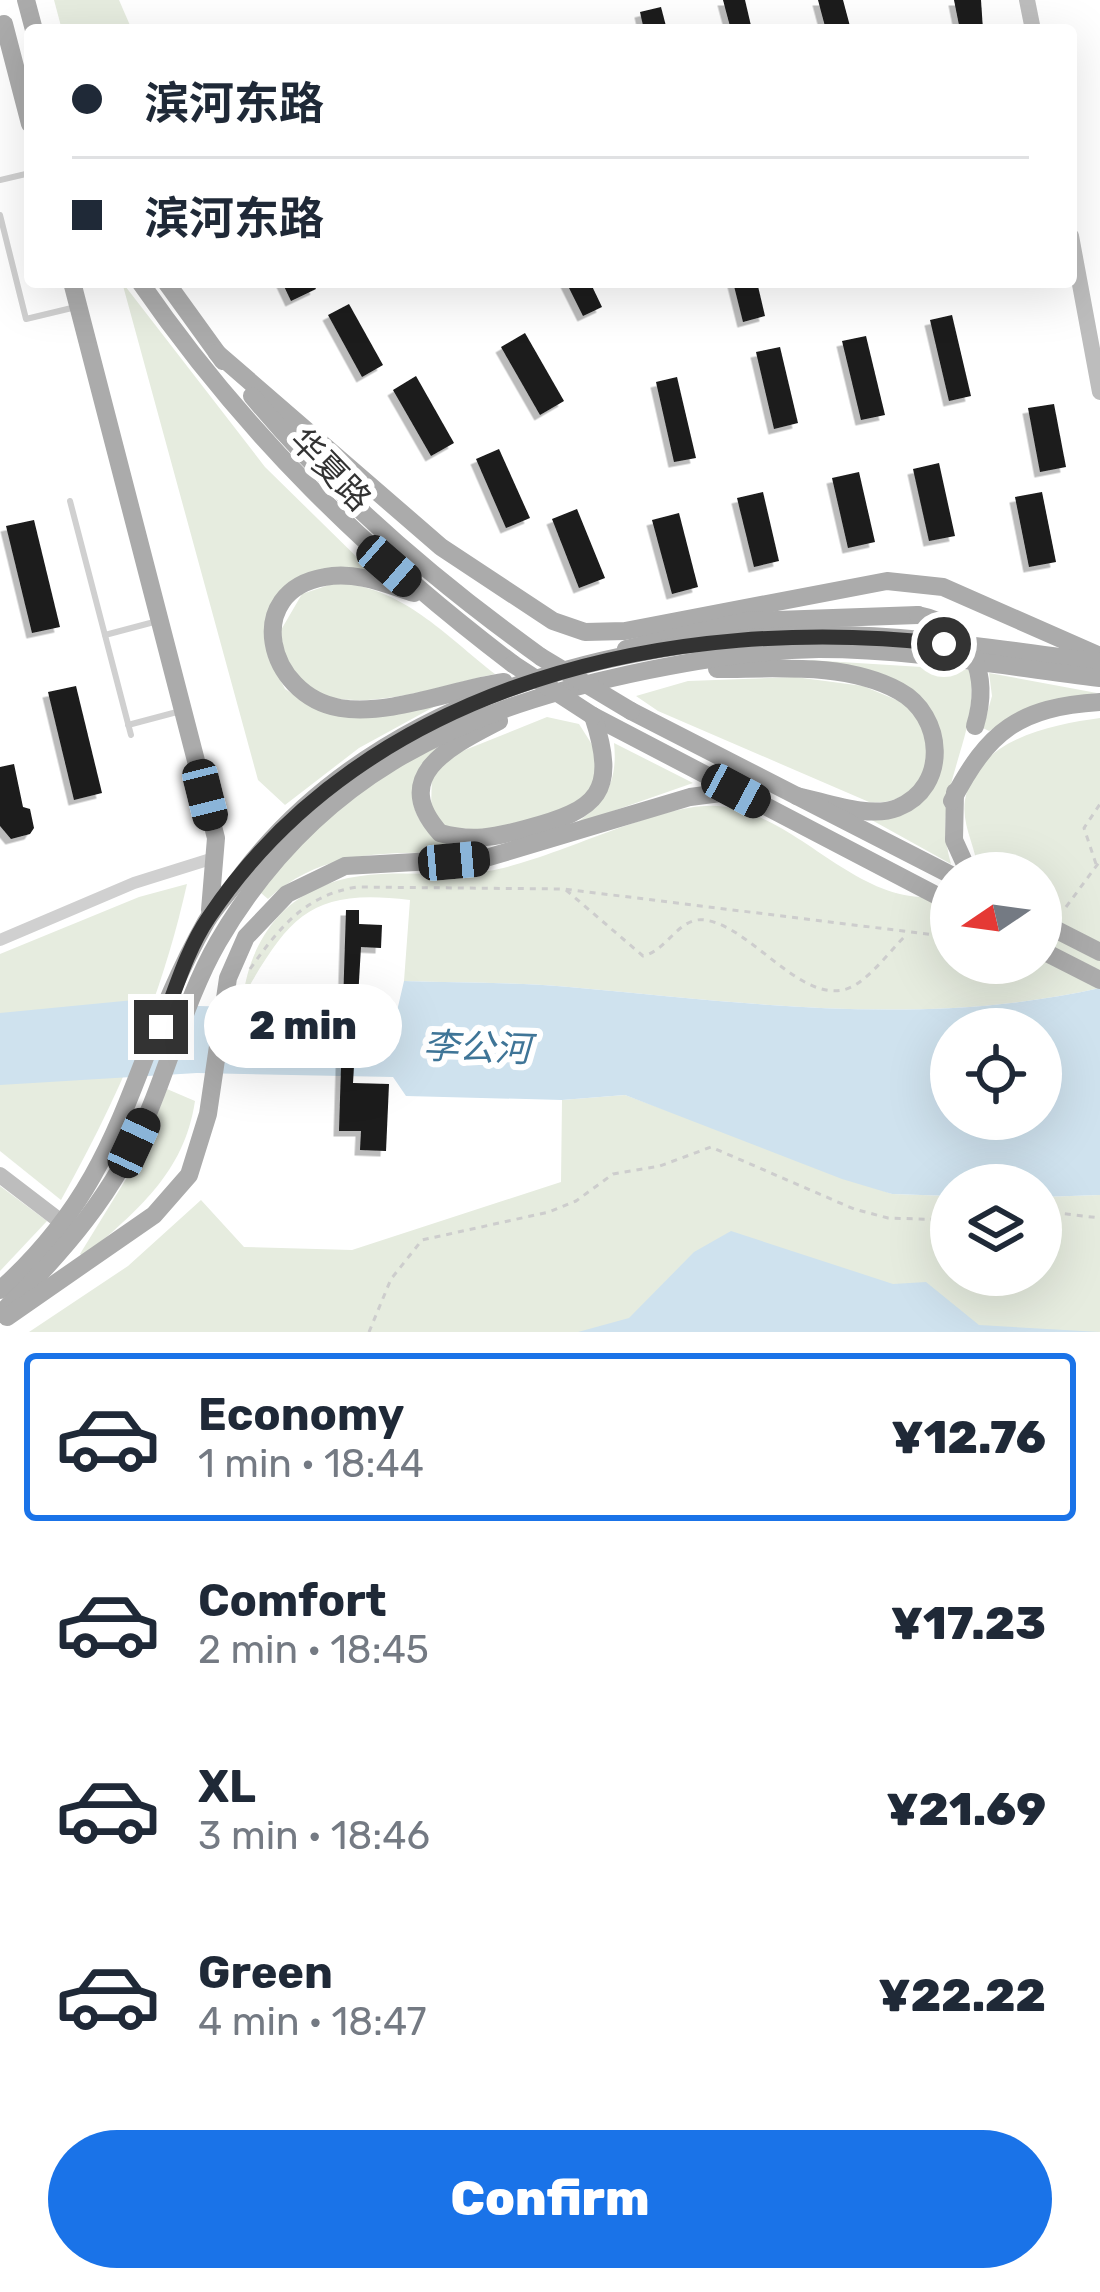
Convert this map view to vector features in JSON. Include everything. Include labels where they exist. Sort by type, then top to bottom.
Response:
[{"type":"main road","points":[[2,18],[24,71]]},
{"type":"main road","points":[[2,18],[24,101]]},
{"type":"main road","points":[[0,1318],[76,1238],[120,1172],[148,1114],[207,920],[217,857],[184,710],[74,288]]},
{"type":"main road","name":"华夏路","points":[[144,288],[232,407],[277,457],[422,595],[513,664],[593,716],[930,892]]},
{"type":"main road","name":"华夏路","points":[[170,288],[217,353],[335,488],[469,605],[541,657],[631,711],[930,864]]},
{"type":"main road","points":[[217,353],[441,548],[553,621],[586,632],[626,631],[887,581],[944,587],[1100,659]]},
{"type":"main road","points":[[422,595],[362,578],[312,580],[286,597],[278,611],[275,658],[306,695],[342,708],[556,675]]},
{"type":"main road","points":[[588,666],[653,639],[746,621],[918,615],[958,634],[978,663],[983,693],[952,801],[954,840],[959,852]]},
{"type":"main road","points":[[207,920],[267,842],[357,764],[459,708],[556,675],[685,648],[821,634],[1100,659]]},
{"type":"main road","points":[[0,1290],[64,1224],[127,1115],[187,988],[242,904],[293,837],[400,754],[448,729],[547,695],[652,669],[819,650],[1100,679]]},
{"type":"main road","points":[[652,669],[808,670],[874,680],[912,698],[926,715],[934,732],[933,770],[925,786],[900,807],[869,810],[797,796]]},
{"type":"main road","points":[[547,695],[436,757],[424,776],[421,799],[440,833],[482,840],[562,820],[588,806],[603,783],[607,758],[593,716]]},
{"type":"main road","points":[[952,801],[977,752],[1009,727],[1057,708],[1100,702]]},
{"type":"main road","points":[[0,1318],[154,1215],[189,1175],[208,1114],[222,1001],[246,937],[287,894],[345,866],[487,858],[690,797],[736,791]]},
{"type":"main road","points":[[1062,933],[1100,952]]},
{"type":"main road","points":[[1062,961],[1100,980]]},
{"type":"street","points":[[1077,268],[1100,392]]},
{"type":"street","points":[[0,940],[134,883],[217,857]]},
{"type":"street","points":[[0,1175],[64,1224]]},
{"type":"lane","points":[[0,215],[26,319],[78,306]]},
{"type":"lane","points":[[70,501],[131,735]]},
{"type":"lane","points":[[105,635],[160,620]]},
{"type":"lane","points":[[128,725],[184,710]]},
{"type":"path","points":[[1066,907],[1098,862],[1084,827],[1100,804]]},
{"type":"path","points":[[564,889],[643,956],[657,952],[685,924],[706,920],[741,934],[802,984],[818,988],[860,983],[908,932]]},
{"type":"path","points":[[245,976],[300,909],[337,890],[564,889],[930,935]]},
{"type":"path","points":[[369,1332],[391,1279],[422,1240],[549,1212],[613,1174],[660,1166],[711,1148],[854,1209],[888,1218],[930,1219]]},
{"type":"path","points":[[1062,1213],[1100,1218]]},
{"type":"shaded area","points":[[54,0],[119,0],[129,24],[60,24]]},
{"type":"shaded area","points":[[124,288],[265,467],[371,571],[304,576],[266,635],[268,656],[285,689],[315,708],[441,703],[359,748],[285,805],[258,780]]},
{"type":"shaded area","points":[[335,583],[359,586],[402,603],[495,674],[366,700],[334,698],[308,687],[289,665],[281,630],[302,594]]},
{"type":"shaded area","points":[[809,660],[970,670],[969,719],[946,811],[949,852],[930,852],[868,818],[923,800],[933,730],[926,705],[917,694]]},
{"type":"shaded area","points":[[989,673],[1097,693],[1042,703],[989,731],[983,728],[992,696]]},
{"type":"shaded area","points":[[795,677],[863,686],[911,706],[928,742],[921,778],[894,800],[869,802],[658,711],[636,696],[688,681]]},
{"type":"shaded area","points":[[547,717],[579,724],[598,754],[597,779],[579,804],[493,831],[445,827],[431,810],[432,774],[460,752]]},
{"type":"shaded area","points":[[1100,718],[1100,988],[1034,1000],[901,1009],[769,1005],[549,985],[404,981],[410,900],[376,897],[326,904],[307,913],[275,946],[243,997],[265,934],[287,908],[316,889],[358,876],[488,871],[666,813],[717,806],[776,825],[888,890],[930,896],[930,984],[1062,984],[1062,852],[974,852],[965,819],[972,779],[984,762],[1018,739]]},
{"type":"shaded area","points":[[450,735],[421,768],[414,807],[431,833],[461,853],[359,857],[312,870],[268,899],[261,893],[321,823]]},
{"type":"shaded area","points":[[614,743],[693,783],[573,825],[594,809],[607,790],[614,769]]},
{"type":"shaded area","points":[[187,884],[136,1046],[61,1200],[0,1151],[0,954],[139,897]]},
{"type":"shaded area","points":[[167,1089],[195,1101],[180,1150],[155,1189],[84,1257],[80,1254],[142,1153]]},
{"type":"shaded area","points":[[625,1095],[892,1194],[930,1195],[930,1296],[1062,1296],[1062,1196],[1100,1195],[1100,1332],[29,1332],[128,1266],[201,1200],[244,1247],[352,1250],[561,1182],[562,1100]]},
{"type":"shaded area","points":[[0,1186],[47,1221],[0,1271]]},
{"type":"water","name":"李公河","points":[[404,981],[549,985],[769,1005],[930,1008],[930,1140],[1062,1140],[1062,1008],[934,1008],[1034,1000],[1100,988],[1100,1195],[1062,1196],[1062,1164],[930,1164],[930,1195],[892,1194],[625,1095],[562,1100],[406,1096],[393,1077],[197,1073],[0,1085],[0,1013],[165,997],[199,1006],[397,1011]]},
{"type":"water","points":[[731,1231],[893,1284],[926,1282],[930,1296],[943,1296],[979,1325],[1100,1332],[578,1332],[629,1318],[694,1252]]},
{"type":"building","points":[[723,0],[745,0],[751,24],[729,24]]},
{"type":"building","points":[[818,0],[843,0],[849,24],[824,24]]},
{"type":"building","points":[[954,0],[981,0],[983,24],[959,24]]},
{"type":"building","points":[[661,7],[665,24],[643,24],[640,12]]},
{"type":"building","points":[[285,288],[316,289],[291,301]]},
{"type":"building","points":[[569,288],[593,288],[602,307],[583,316]]},
{"type":"building","points":[[734,288],[758,288],[765,316],[743,322]]},
{"type":"building","points":[[349,304],[383,365],[362,377],[328,315]]},
{"type":"building","points":[[952,315],[971,396],[949,401],[930,320]]},
{"type":"building","points":[[525,333],[564,401],[540,415],[501,347]]},
{"type":"building","points":[[866,336],[885,415],[861,420],[842,341]]},
{"type":"building","points":[[780,347],[798,423],[774,429],[756,352]]},
{"type":"building","points":[[416,376],[454,443],[431,456],[393,390]]},
{"type":"building","points":[[677,377],[696,458],[674,462],[656,382]]},
{"type":"building","points":[[1054,404],[1066,467],[1040,472],[1028,408]]},
{"type":"building","points":[[499,449],[530,518],[506,528],[476,459]]},
{"type":"building","points":[[939,463],[955,536],[929,541],[913,469]]},
{"type":"building","points":[[859,472],[875,542],[848,548],[832,478]]},
{"type":"building","points":[[763,492],[779,561],[754,567],[737,498]]},
{"type":"building","points":[[1042,492],[1056,562],[1029,567],[1015,497]]},
{"type":"building","points":[[577,509],[605,578],[579,588],[552,519]]},
{"type":"building","points":[[679,513],[698,587],[672,594],[652,520]]},
{"type":"building","points":[[34,520],[60,627],[32,633],[6,526]]},
{"type":"building","points":[[76,686],[102,793],[74,800],[48,692]]},
{"type":"building","points":[[14,764],[23,807],[30,809],[34,828],[30,834],[11,839],[0,826],[0,767]]},
{"type":"building","points":[[346,910],[359,910],[359,924],[382,925],[381,948],[361,947],[353,1083],[389,1084],[386,1151],[360,1150],[361,1131],[339,1131]]},
{"type":"route","points":[[161,1027],[207,920],[267,842],[357,764],[459,708],[588,666],[746,640],[821,634],[944,644]]}]
